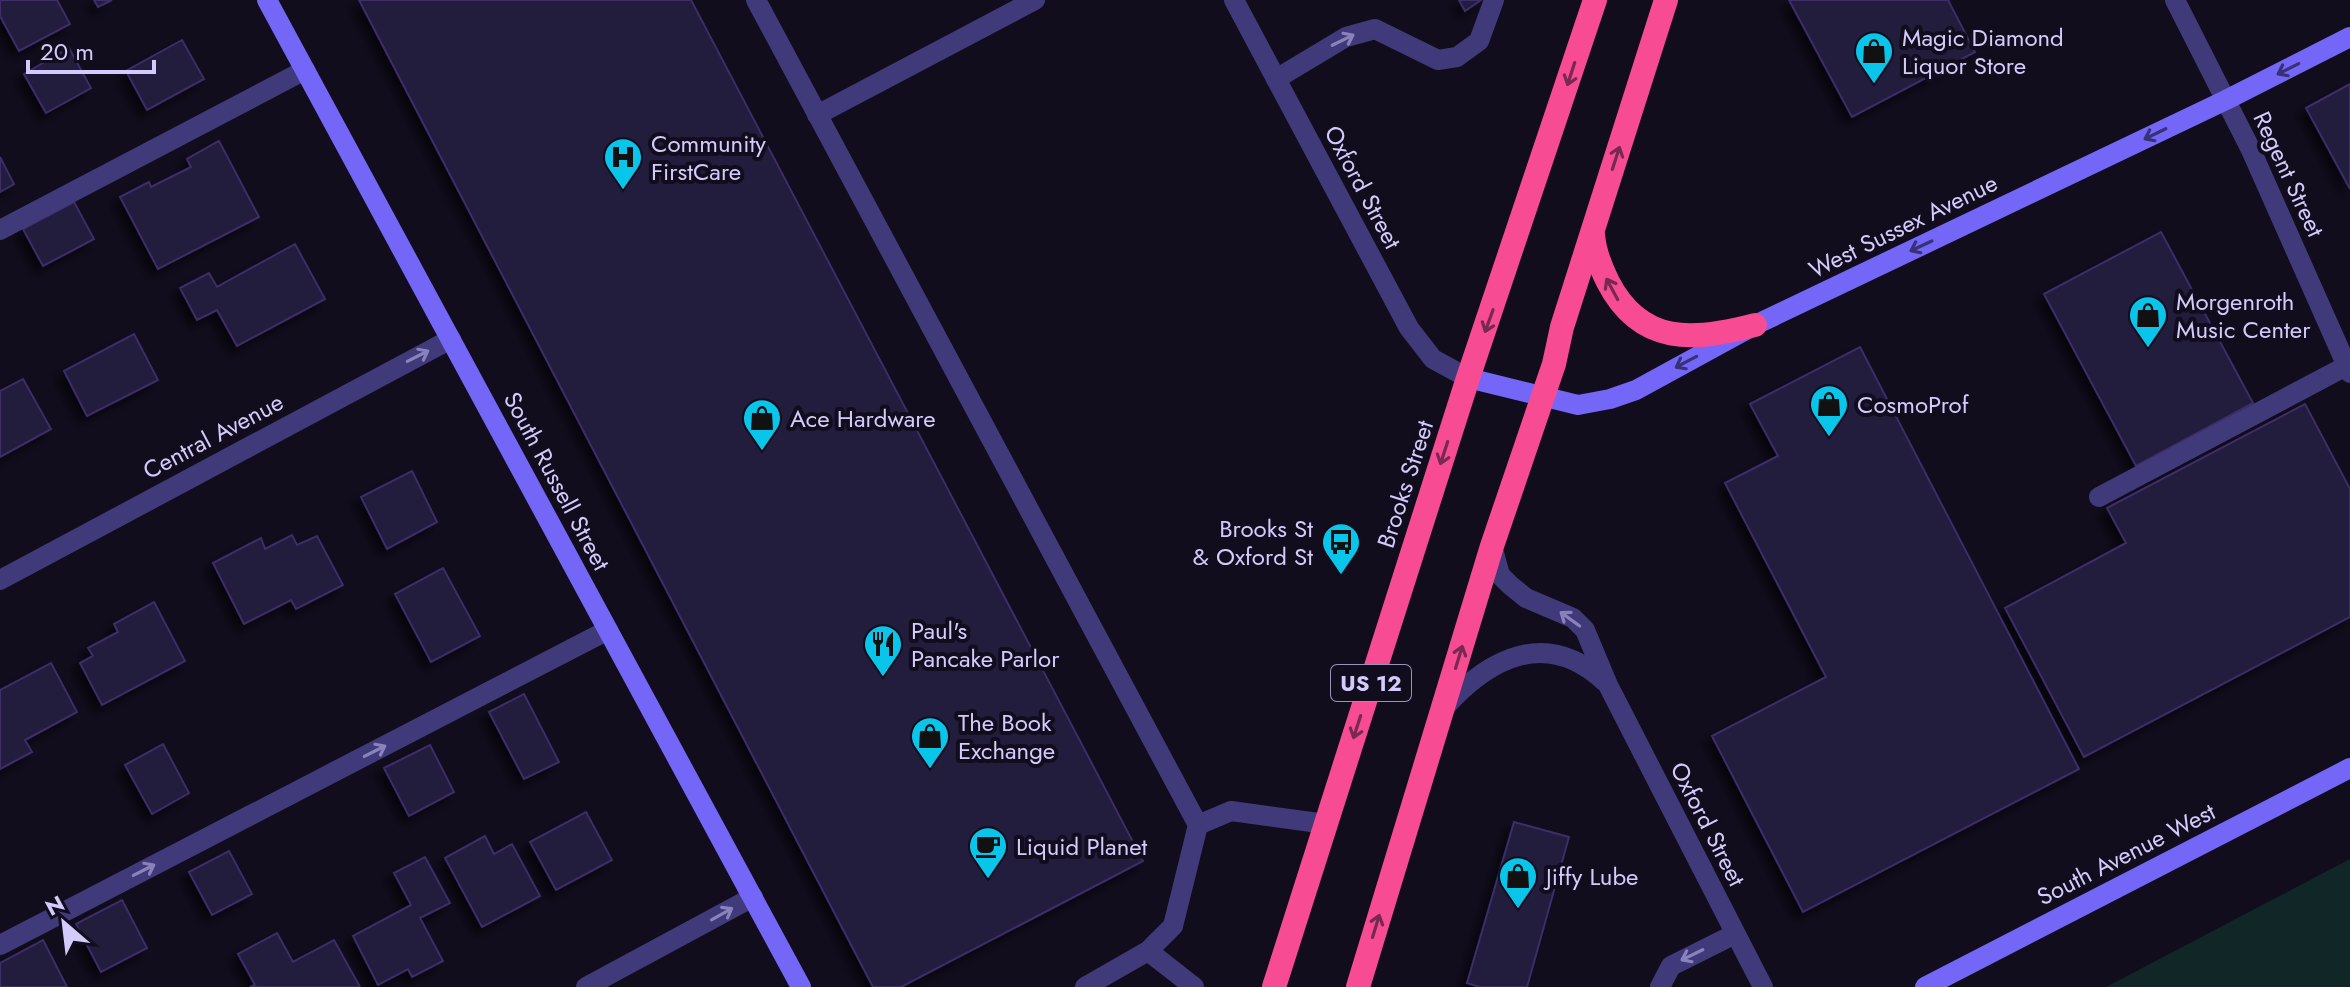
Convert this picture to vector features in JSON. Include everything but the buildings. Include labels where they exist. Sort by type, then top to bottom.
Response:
[{"type":"highway","name":"Brooks Street","points":[[1274,987],[1468,378],[1595,0]]},
{"type":"highway","name":"US 12","points":[[1358,987],[1492,546],[1554,364],[1562,327],[1666,0]]},
{"type":"highway","points":[[1592,232],[1600,267],[1618,301],[1646,324],[1674,334],[1705,337],[1755,325]]},
{"type":"street","name":"South Russell Street","points":[[267,0],[801,987]]},
{"type":"street","points":[[756,0],[1198,825],[1173,926],[1148,951],[1085,987]]},
{"type":"street","points":[[817,115],[1035,0]]},
{"type":"street","name":"Oxford Street","points":[[1234,0],[1420,346],[1433,359],[1468,378]]},
{"type":"street","points":[[1276,79],[1346,37],[1375,29],[1438,60],[1457,57],[1479,41],[1494,0]]},
{"type":"street","name":"Regent Street","points":[[2175,0],[2251,150],[2349,367]]},
{"type":"street","name":"West Sussex Avenue","points":[[1468,378],[1578,405],[1636,390],[1755,325],[2226,100],[2350,37]]},
{"type":"street","points":[[0,230],[305,70]]},
{"type":"street","name":"Central Avenue","points":[[0,580],[451,339]]},
{"type":"street","points":[[2099,497],[2349,367]]},
{"type":"street","name":"Oxford Street","points":[[1492,546],[1500,575],[1510,585],[1526,598],[1573,618],[1585,630],[1608,685],[1763,987]]},
{"type":"street","points":[[0,945],[608,630]]},
{"type":"street","name":"Oxford Street","points":[[1444,708],[1461,689],[1487,669],[1524,653],[1557,654],[1581,665],[1608,685]]},
{"type":"street","name":"South Avenue West","points":[[1925,987],[2350,768]]},
{"type":"street","points":[[1198,825],[1231,811],[1326,824]]},
{"type":"street","points":[[586,987],[753,897]]},
{"type":"street","points":[[1660,987],[1671,966],[1735,934]]},
{"type":"street","points":[[1148,951],[1194,987]]},
{"type":"green space","points":[[2350,859],[2350,987],[2106,987]]},
{"type":"place","name":"Magic Diamond Liquor Store","points":[[1874,85]]},
{"type":"place","name":"Community FirstCare","points":[[623,191]]},
{"type":"place","name":"Morgenroth Music Center","points":[[2148,349]]},
{"type":"place","name":"CosmoProf","points":[[1829,438]]},
{"type":"place","name":"Ace Hardware","points":[[762,452]]},
{"type":"place","name":"Brooks St & Oxford St","points":[[1341,576]]},
{"type":"place","name":"Paul's Pancake Parlor","points":[[883,678]]},
{"type":"place","name":"The Book Exchange","points":[[930,770]]},
{"type":"place","name":"Liquid Planet","points":[[988,880]]},
{"type":"place","name":"Jiffy Lube","points":[[1518,910]]}]
